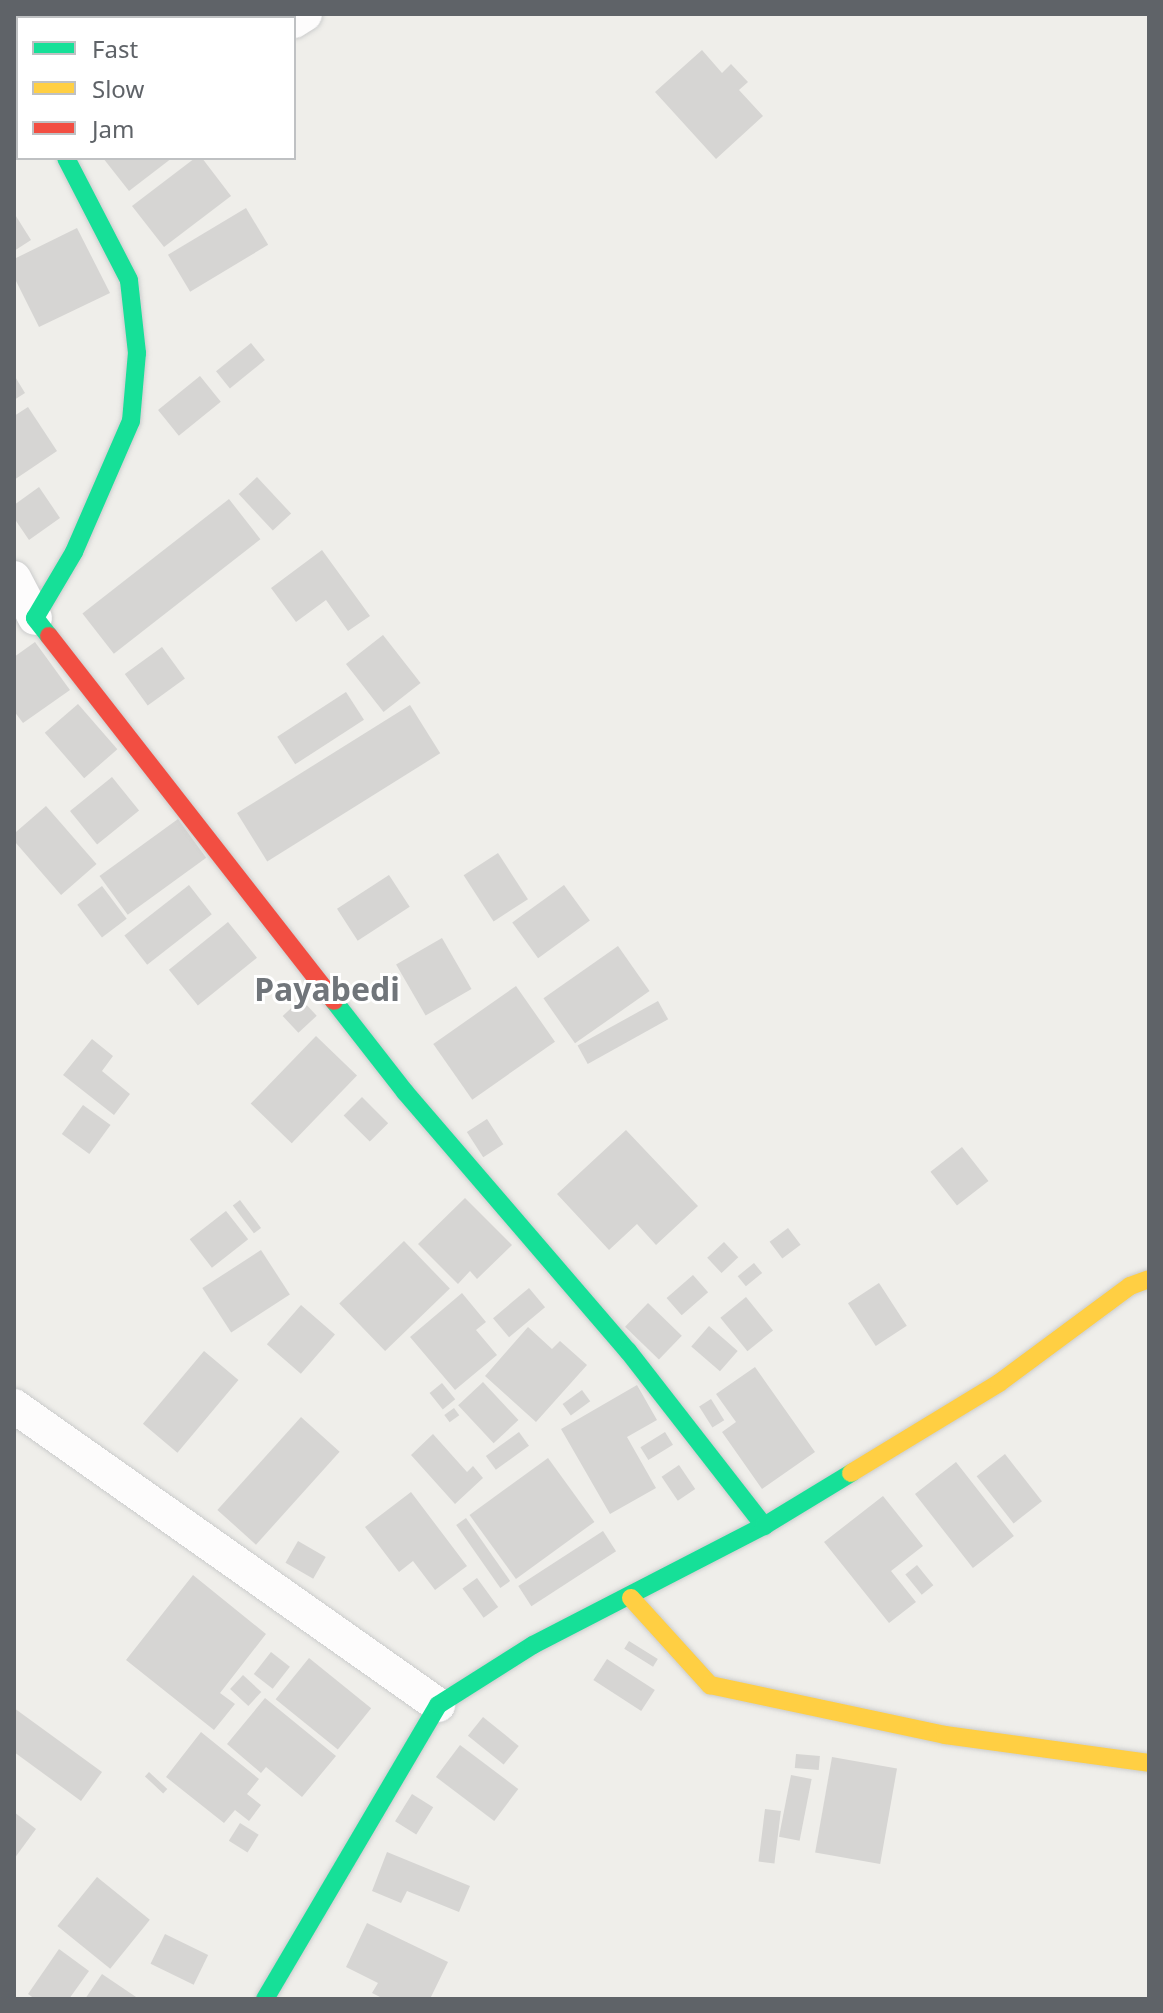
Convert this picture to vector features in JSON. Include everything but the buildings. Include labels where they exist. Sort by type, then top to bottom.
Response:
[{"type":"street","points":[[35,618],[74,552],[131,421],[137,353],[129,280],[70,160]]},
{"type":"street","points":[[14,578],[35,618],[405,1092],[628,1351],[764,1526]]},
{"type":"street","points":[[265,1999],[438,1705],[533,1645],[631,1598],[764,1526],[999,1383],[1130,1286],[1149,1279]]},
{"type":"street","points":[[14,1406],[438,1705]]},
{"type":"street","points":[[631,1598],[710,1685],[945,1735],[1149,1763]]},
{"type":"traffic: fast","points":[[49,636],[35,618],[74,552],[131,421],[137,353],[129,280],[67,160]]},
{"type":"traffic: fast","points":[[334,1001],[405,1092],[628,1351],[764,1526]]},
{"type":"traffic: fast","points":[[265,1999],[438,1705],[533,1645],[764,1526],[851,1473]]},
{"type":"traffic: slow","points":[[851,1473],[999,1383],[1130,1286],[1149,1279]]},
{"type":"traffic: slow","points":[[631,1598],[710,1685],[945,1735],[1149,1763]]},
{"type":"traffic: jam","points":[[49,636],[334,1001]]},
{"type":"district","name":"Payabedi","points":[[327,989]]}]
